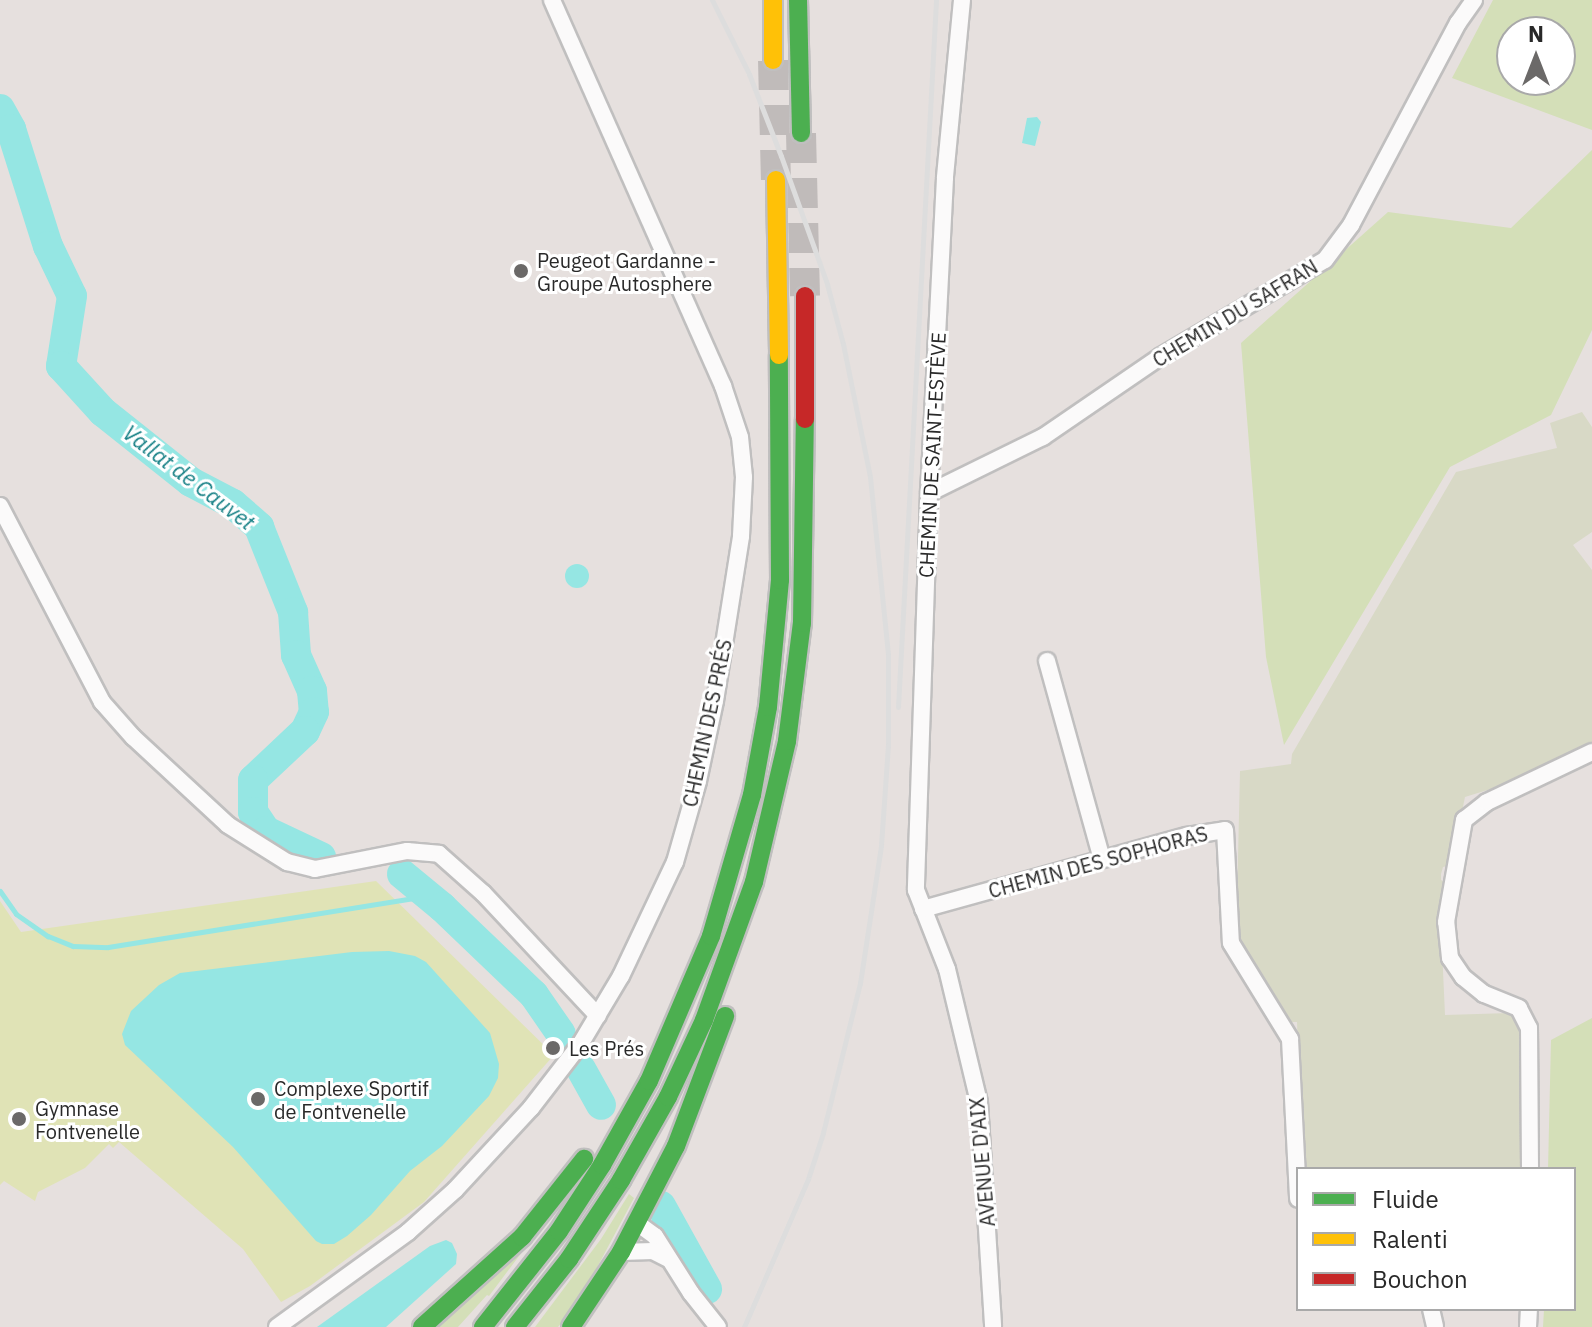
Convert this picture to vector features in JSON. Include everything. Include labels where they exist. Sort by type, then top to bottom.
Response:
[{"type":"main road","points":[[773,0],[773,60]]},
{"type":"main road","points":[[798,0],[801,133]]},
{"type":"main road","points":[[800,100],[809,0]]},
{"type":"main road","points":[[483,1327],[567,1218],[602,1165],[649,1081],[681,1013],[730,877],[752,795],[768,707],[780,580],[782,496],[776,180]]},
{"type":"main road","points":[[571,1327],[621,1252],[676,1146],[745,955],[754,882],[787,741],[802,623],[806,548],[805,296]]},
{"type":"main road","points":[[515,1327],[569,1259],[613,1193],[668,1097],[704,1020],[754,882]]},
{"type":"main road","points":[[422,1327],[522,1237],[576,1171],[614,1116],[649,1081]]},
{"type":"street","name":"CHEMIN DES PRÉS","points":[[277,1327],[408,1232],[455,1190],[531,1108],[598,1016],[669,876],[698,781],[715,701],[741,536],[744,477],[740,437],[723,386],[552,0]]},
{"type":"street","name":"CHEMIN DE SAINT-ESTÈVE","points":[[923,909],[916,890],[929,493],[945,178],[962,0]]},
{"type":"street","name":"CHEMIN DU SAFRAN","points":[[929,493],[1043,437],[1135,372],[1325,260],[1351,225],[1458,23],[1474,0]]},
{"type":"street","points":[[0,506],[102,702],[133,737],[228,825],[287,862],[315,869],[407,851],[439,854],[483,893],[598,1016]]},
{"type":"street","points":[[1047,661],[1102,859]]},
{"type":"street","points":[[1530,1167],[1529,1028],[1519,1008],[1484,994],[1463,977],[1450,958],[1446,922],[1464,820],[1487,802],[1592,752]]},
{"type":"street","name":"CHEMIN DES SOPHORAS","points":[[923,909],[1187,836],[1225,830],[1231,943],[1290,1039],[1296,1167]]},
{"type":"street","name":"AVENUE D'AIX","points":[[923,909],[947,969],[979,1102],[993,1327]]},
{"type":"street","points":[[637,1223],[655,1236],[667,1258],[718,1327]]},
{"type":"street","points":[[621,1252],[653,1251],[667,1258]]},
{"type":"green space","points":[[1493,0],[1592,0],[1592,130],[1500,96],[1576,96],[1576,16],[1496,16],[1496,94],[1452,78]]},
{"type":"green space","points":[[1592,150],[1592,330],[1551,415],[1450,467],[1284,745],[1266,657],[1241,343],[1388,212],[1511,228]]},
{"type":"green space","points":[[1582,412],[1592,427],[1592,532],[1573,545],[1592,570],[1592,742],[1532,776],[1465,797],[1451,865],[1443,867],[1441,874],[1441,880],[1448,884],[1441,926],[1445,1015],[1510,1013],[1519,1020],[1523,1167],[1302,1167],[1297,1022],[1284,1022],[1236,944],[1240,771],[1291,764],[1292,754],[1456,472],[1557,448],[1550,423]]},
{"type":"green space","name":"Complexe Sportif de Fontvenelle","points":[[376,881],[554,1055],[424,1202],[310,1286],[281,1302],[243,1249],[119,1142],[113,1148],[109,1144],[85,1168],[38,1192],[35,1201],[4,1181],[0,1185],[0,901],[21,932]]},
{"type":"green space","points":[[1592,1018],[1592,1327],[1543,1327],[1544,1311],[1576,1311],[1576,1167],[1548,1167],[1551,1040]]},
{"type":"green space","points":[[629,1194],[634,1198],[577,1305],[558,1327],[535,1327],[601,1239]]},
{"type":"green space","points":[[540,1228],[489,1296],[458,1327],[433,1327]]},
{"type":"water","points":[[1037,117],[1041,122],[1035,146],[1022,143],[1027,118]]},
{"type":"water","points":[[577,564],[588,571],[589,576],[582,587],[577,588],[566,581],[565,576],[572,565]]},
{"type":"water","points":[[389,951],[415,956],[426,962],[490,1033],[499,1064],[498,1078],[489,1096],[442,1146],[410,1171],[371,1215],[334,1244],[322,1244],[233,1147],[125,1045],[122,1034],[131,1011],[159,985],[180,973],[352,952]]},
{"type":"water","points":[[446,1240],[452,1243],[457,1254],[456,1264],[386,1327],[317,1327],[430,1246]]},
{"type":"waterway","name":"Vallat de Cauvet","points":[[0,109],[11,129],[48,246],[72,296],[61,366],[103,412],[191,482],[233,504],[259,527],[293,612],[296,655],[312,691],[314,712],[305,731],[253,780],[253,812],[266,831],[321,857]]},
{"type":"waterway","name":"Vallat de Cauvet","points":[[402,874],[442,907],[534,995],[561,1034]]},
{"type":"waterway","points":[[0,891],[16,914],[48,936],[73,946],[108,947],[428,896]]},
{"type":"waterway","name":"Vallat de Cauvet","points":[[581,1069],[601,1105]]},
{"type":"waterway","name":"Vallat de Cauvet","points":[[661,1206],[707,1289]]},
{"type":"tunnel","points":[[773,60],[776,180]]},
{"type":"tunnel","points":[[801,133],[805,296]]},
{"type":"railway","points":[[712,0],[749,74],[827,284],[843,344],[870,477],[888,654],[888,745],[881,846],[860,983],[823,1133],[808,1179],[744,1327]]},
{"type":"railway","points":[[898,707],[936,0]]},
{"type":"traffic: fast","points":[[798,0],[801,133]]},
{"type":"traffic: fast","points":[[483,1327],[559,1231],[602,1165],[649,1081],[711,936],[752,795],[768,707],[780,580],[779,355]]},
{"type":"traffic: fast","points":[[515,1327],[569,1259],[621,1180],[668,1097],[704,1020],[754,882],[787,741],[802,623],[805,419]]},
{"type":"traffic: fast","points":[[676,1146],[725,1016]]},
{"type":"traffic: fast","points":[[571,1327],[621,1252],[676,1146]]},
{"type":"traffic: fast","points":[[422,1327],[522,1237],[584,1159]]},
{"type":"traffic: slow","points":[[773,0],[773,60]]},
{"type":"traffic: slow","points":[[776,180],[779,355]]},
{"type":"traffic: jam","points":[[805,296],[805,419]]},
{"type":"place","name":"Peugeot Gardanne - Groupe Autosphere","points":[[521,271]]},
{"type":"place","name":"Les Prés","points":[[553,1048]]},
{"type":"place","name":"Complexe Sportif de Fontvenelle","points":[[258,1099]]},
{"type":"place","name":"Gymnase Fontvenelle","points":[[19,1119]]}]
